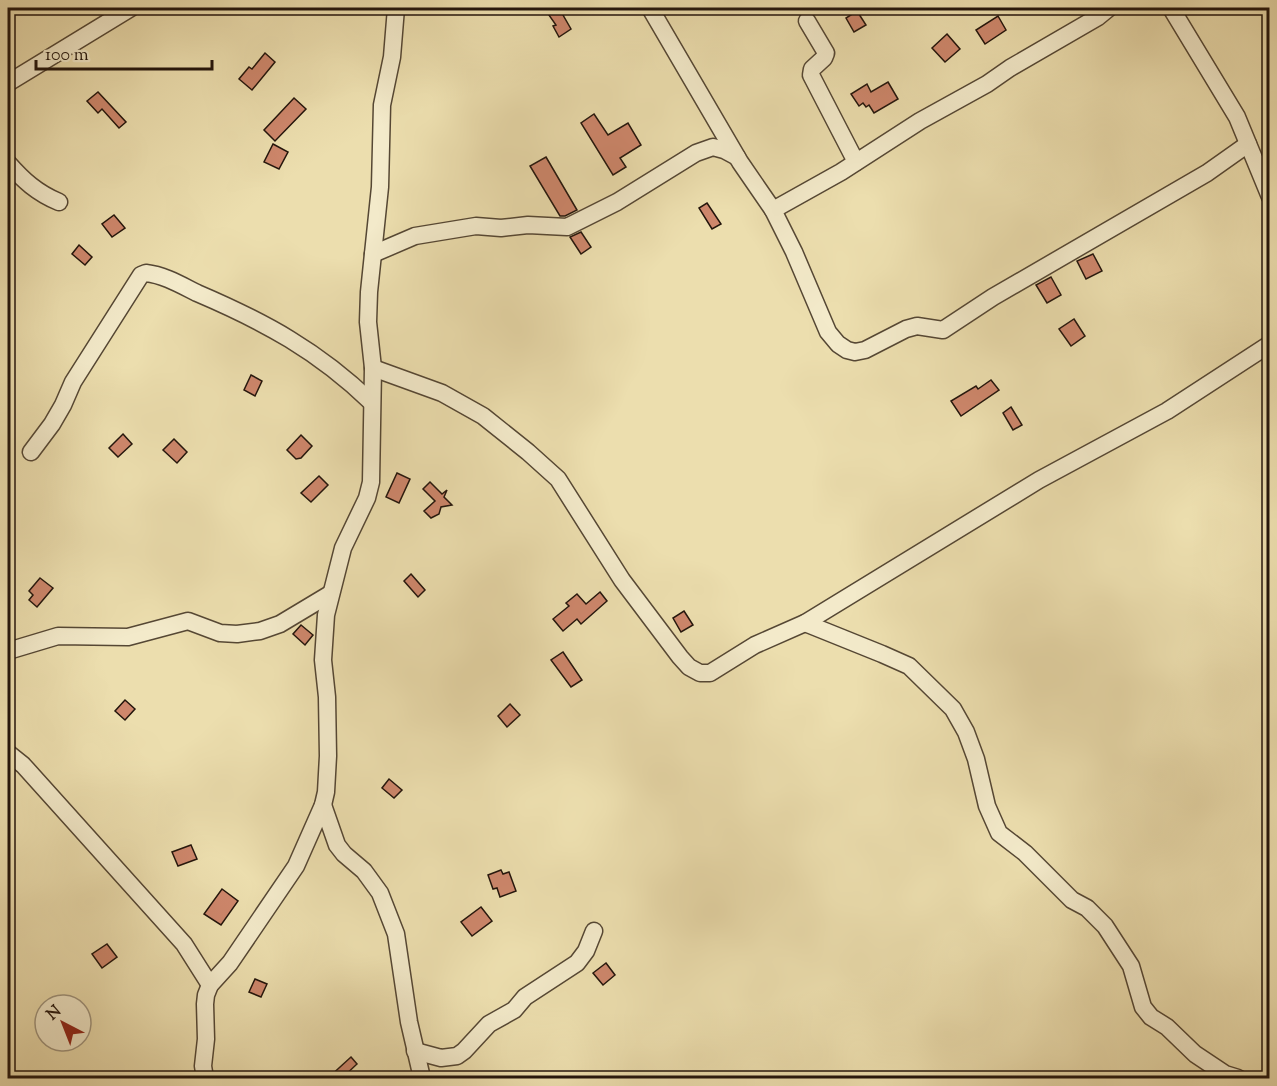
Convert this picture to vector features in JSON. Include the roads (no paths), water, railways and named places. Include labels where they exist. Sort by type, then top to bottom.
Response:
[{"type":"street","points":[[8,83],[131,8]]},
{"type":"street","points":[[205,1078],[203,1066],[206,1039],[206,994],[210,985],[230,963],[296,866],[323,805],[326,792],[327,697],[323,660],[326,615],[343,548],[367,498],[371,482],[373,368],[368,322],[381,178],[382,105],[392,57],[396,8]]},
{"type":"street","points":[[650,8],[737,157],[773,210],[794,252],[828,332],[838,344],[855,352],[865,350],[916,326],[943,330],[993,297],[1187,185],[1248,144]]},
{"type":"street","points":[[773,210],[795,199],[935,112],[987,84],[1109,8]]},
{"type":"street","points":[[1170,8],[1237,117],[1269,197]]},
{"type":"street","points":[[807,21],[826,53],[812,69],[811,75],[856,162]]},
{"type":"street","points":[[373,254],[415,236],[476,226],[567,227],[617,202],[696,153],[713,147],[737,157]]},
{"type":"street","points":[[8,163],[40,194],[58,202]]},
{"type":"street","points":[[31,452],[52,424],[73,382],[141,275],[146,273],[171,281],[263,323],[314,353],[345,377],[371,402]]},
{"type":"street","points":[[373,368],[442,393],[483,416],[558,479],[622,580],[680,657],[694,670],[700,673],[710,673],[755,645],[805,623],[1039,480],[1167,411],[1269,344]]},
{"type":"street","points":[[8,651],[58,636],[128,637],[188,621],[220,633],[260,632],[280,624],[330,594]]},
{"type":"street","points":[[805,623],[909,666],[953,709],[966,732],[976,759],[987,806],[999,833],[1025,853],[1072,900],[1087,908],[1105,926],[1131,966],[1143,1007],[1151,1017],[1167,1027],[1195,1054],[1225,1074],[1238,1078]]},
{"type":"street","points":[[8,753],[23,765],[159,914],[184,944],[210,985]]},
{"type":"street","points":[[323,805],[337,845],[364,871],[380,893],[396,934],[422,1078]]},
{"type":"street","points":[[416,1052],[441,1058],[457,1056],[489,1024],[514,1010],[525,997],[577,963],[586,951],[594,931]]}]
